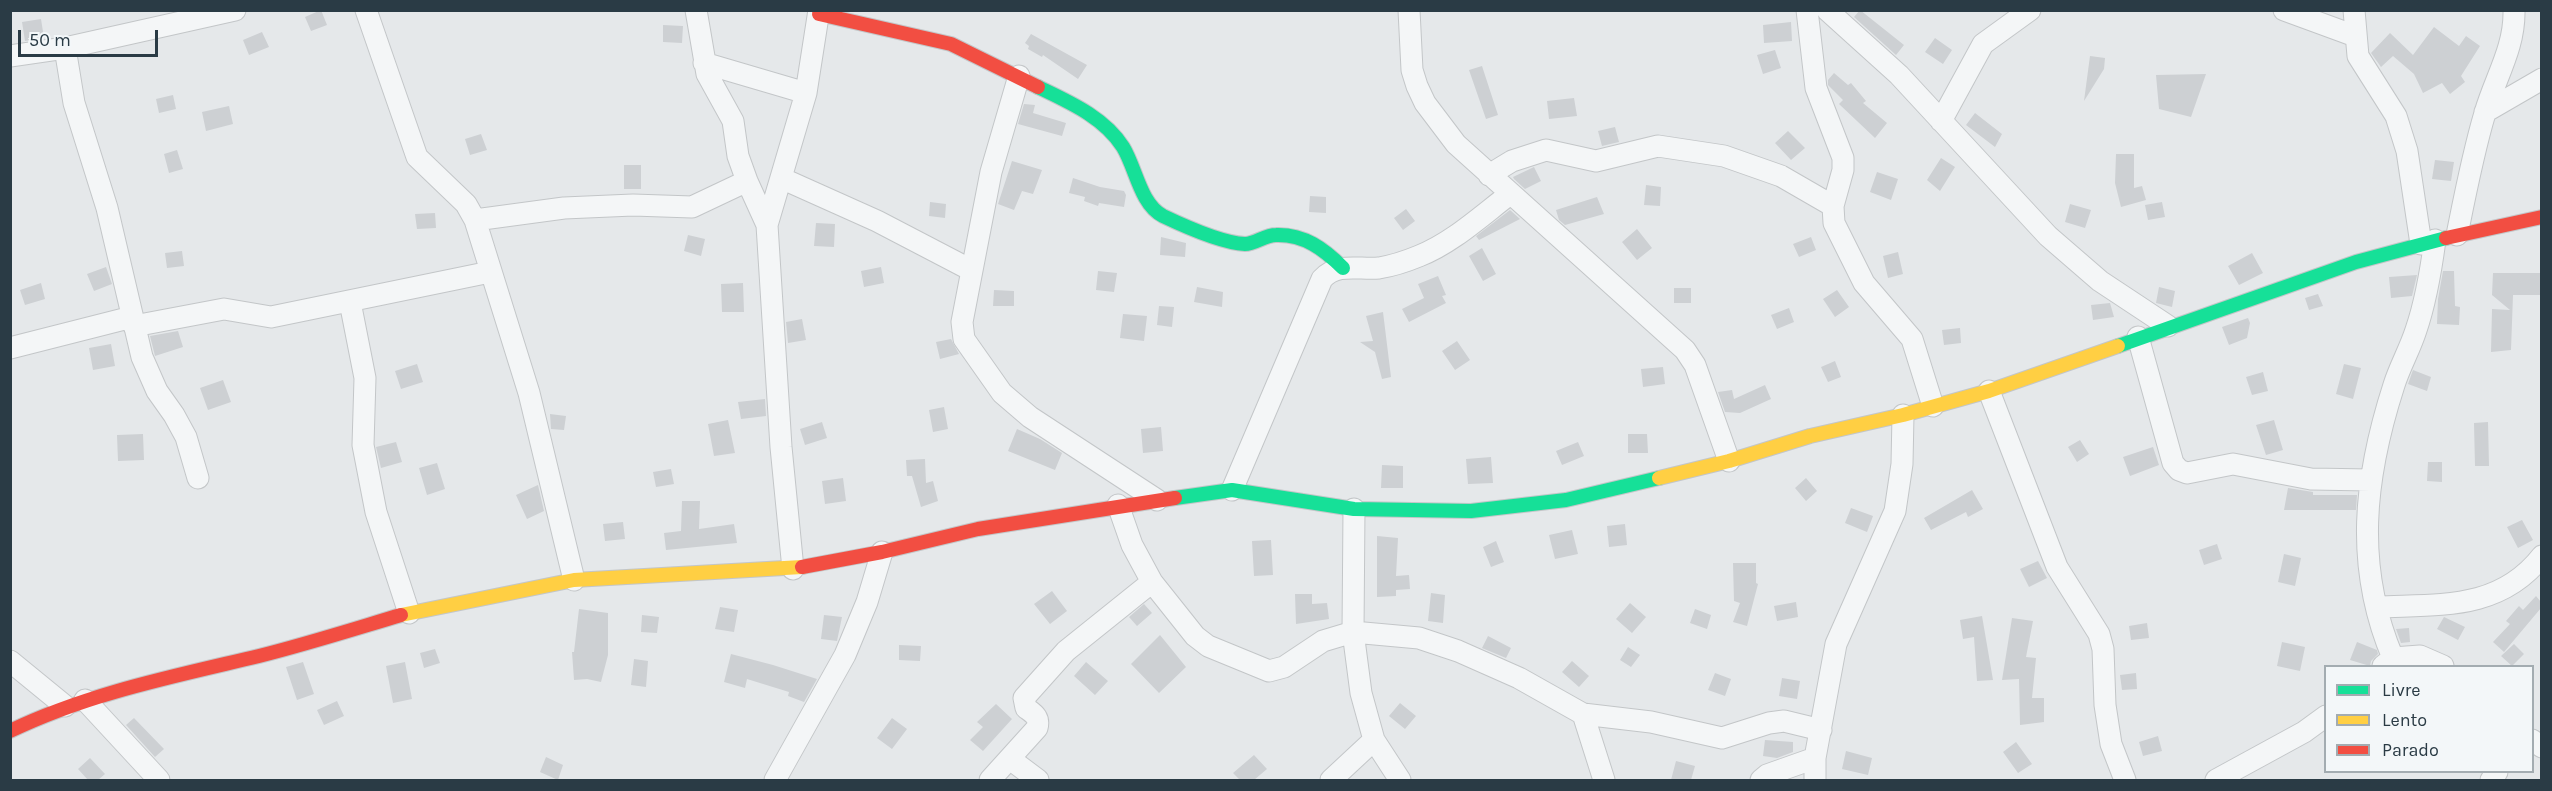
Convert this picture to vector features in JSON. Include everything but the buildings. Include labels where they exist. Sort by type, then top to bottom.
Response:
[{"type":"street","points":[[10,56],[65,48],[235,10]]},
{"type":"street","points":[[366,10],[417,157],[466,204],[475,220],[529,393],[574,580]]},
{"type":"street","points":[[696,10],[704,63],[733,122],[738,156],[767,225]]},
{"type":"street","points":[[1409,10],[1412,70],[1425,103],[1456,144],[1684,350],[1695,365],[1729,461]]},
{"type":"street","points":[[1807,10],[1816,88],[1843,158],[1843,170],[1833,206],[1834,223],[1864,283],[1912,339],[1933,406]]},
{"type":"street","points":[[1827,10],[1899,75],[2048,236],[2100,281],[2168,326]]},
{"type":"street","points":[[1941,121],[1983,44],[2030,10]]},
{"type":"street","points":[[2284,10],[2355,36]]},
{"type":"street","points":[[2354,10],[2358,56],[2396,116],[2407,151],[2428,242],[2429,281],[2416,330],[2394,385],[2370,480],[2366,555],[2388,662],[2420,656],[2441,665]]},
{"type":"street","points":[[2457,235],[2485,112],[2510,48],[2514,29],[2514,10]]},
{"type":"street","points":[[793,569],[781,447],[767,225],[806,93],[819,12],[951,44],[1082,108],[1111,132],[1123,147],[1152,209],[1163,216],[1227,241],[1248,244],[1275,235],[1305,240],[1324,249],[1343,268]]},
{"type":"street","points":[[65,48],[74,103],[107,208],[142,357],[157,391],[186,437],[198,478]]},
{"type":"street","points":[[704,63],[806,93]]},
{"type":"street","points":[[1019,76],[991,172],[961,329],[964,339],[1002,393],[1030,417],[1157,500]]},
{"type":"street","points":[[2485,112],[2541,79]]},
{"type":"street","points":[[1489,175],[1512,160],[1546,150],[1596,161],[1658,146],[1724,156],[1781,176],[1833,206]]},
{"type":"street","points":[[781,178],[877,221],[971,270]]},
{"type":"street","points":[[475,220],[564,208],[633,205],[692,207],[747,181]]},
{"type":"street","points":[[1232,490],[1322,279],[1327,273],[1343,268],[1379,268],[1419,256],[1457,234],[1510,194]]},
{"type":"street","points":[[10,731],[86,699],[270,653],[409,613],[574,580],[793,569],[882,552],[978,529],[1118,505],[1232,490],[1354,509],[1471,511],[1566,500],[1729,461],[1810,436],[1903,415],[1989,391],[2168,326],[2356,262],[2428,242],[2541,217]]},
{"type":"street","points":[[10,348],[133,321],[224,309],[271,317],[350,302],[378,293],[490,272]]},
{"type":"street","points":[[350,302],[365,378],[363,445],[376,512],[409,613]]},
{"type":"street","points":[[2138,337],[2174,463],[2179,470],[2187,473],[2233,464],[2312,479],[2370,480]]},
{"type":"street","points":[[1989,391],[2057,567],[2098,634],[2103,649],[2105,705],[2111,744],[2125,780]]},
{"type":"street","points":[[1815,780],[1815,758],[1836,644],[1894,511],[1902,464],[1903,415]]},
{"type":"street","points":[[1118,505],[1132,545],[1152,582],[1195,636],[1208,646],[1269,671],[1284,667],[1323,641],[1353,632],[1419,638],[1458,651],[1520,678],[1583,714],[1651,722],[1722,738],[1784,721],[1821,730]]},
{"type":"street","points":[[1354,509],[1353,632],[1361,693],[1374,740],[1400,780]]},
{"type":"street","points":[[775,780],[845,655],[867,602],[882,552]]},
{"type":"street","points":[[2377,608],[2472,602],[2500,590],[2529,573],[2541,556]]},
{"type":"street","points":[[990,780],[1037,728],[1039,722],[1037,717],[1026,708],[1024,698],[1066,651],[1152,582]]},
{"type":"street","points":[[10,661],[65,706]]},
{"type":"street","points":[[86,699],[159,780]]},
{"type":"street","points":[[1583,714],[1604,780]]},
{"type":"street","points":[[2216,780],[2304,732],[2324,717]]},
{"type":"street","points":[[1330,780],[1374,740]]},
{"type":"street","points":[[1761,780],[1767,775],[1815,758]]},
{"type":"street","points":[[1010,759],[1038,780]]},
{"type":"traffic: fast","points":[[1038,87],[1085,111],[1115,136],[1128,156],[1149,203],[1163,216],[1236,243],[1249,244],[1272,235],[1296,237],[1321,249],[1343,268]]},
{"type":"traffic: fast","points":[[2118,346],[2356,262],[2446,238]]},
{"type":"traffic: fast","points":[[1175,498],[1232,490],[1354,509],[1471,511],[1566,500],[1659,478]]},
{"type":"traffic: slow","points":[[1659,478],[1729,461],[1810,436],[1903,415],[1989,391],[2118,346]]},
{"type":"traffic: slow","points":[[401,615],[574,580],[802,567]]},
{"type":"traffic: jam","points":[[819,14],[951,44],[1038,87]]},
{"type":"traffic: jam","points":[[2446,238],[2542,217]]},
{"type":"traffic: jam","points":[[802,567],[882,552],[978,529],[1175,498]]},
{"type":"traffic: jam","points":[[10,731],[101,696],[164,678],[277,651],[401,615]]}]
